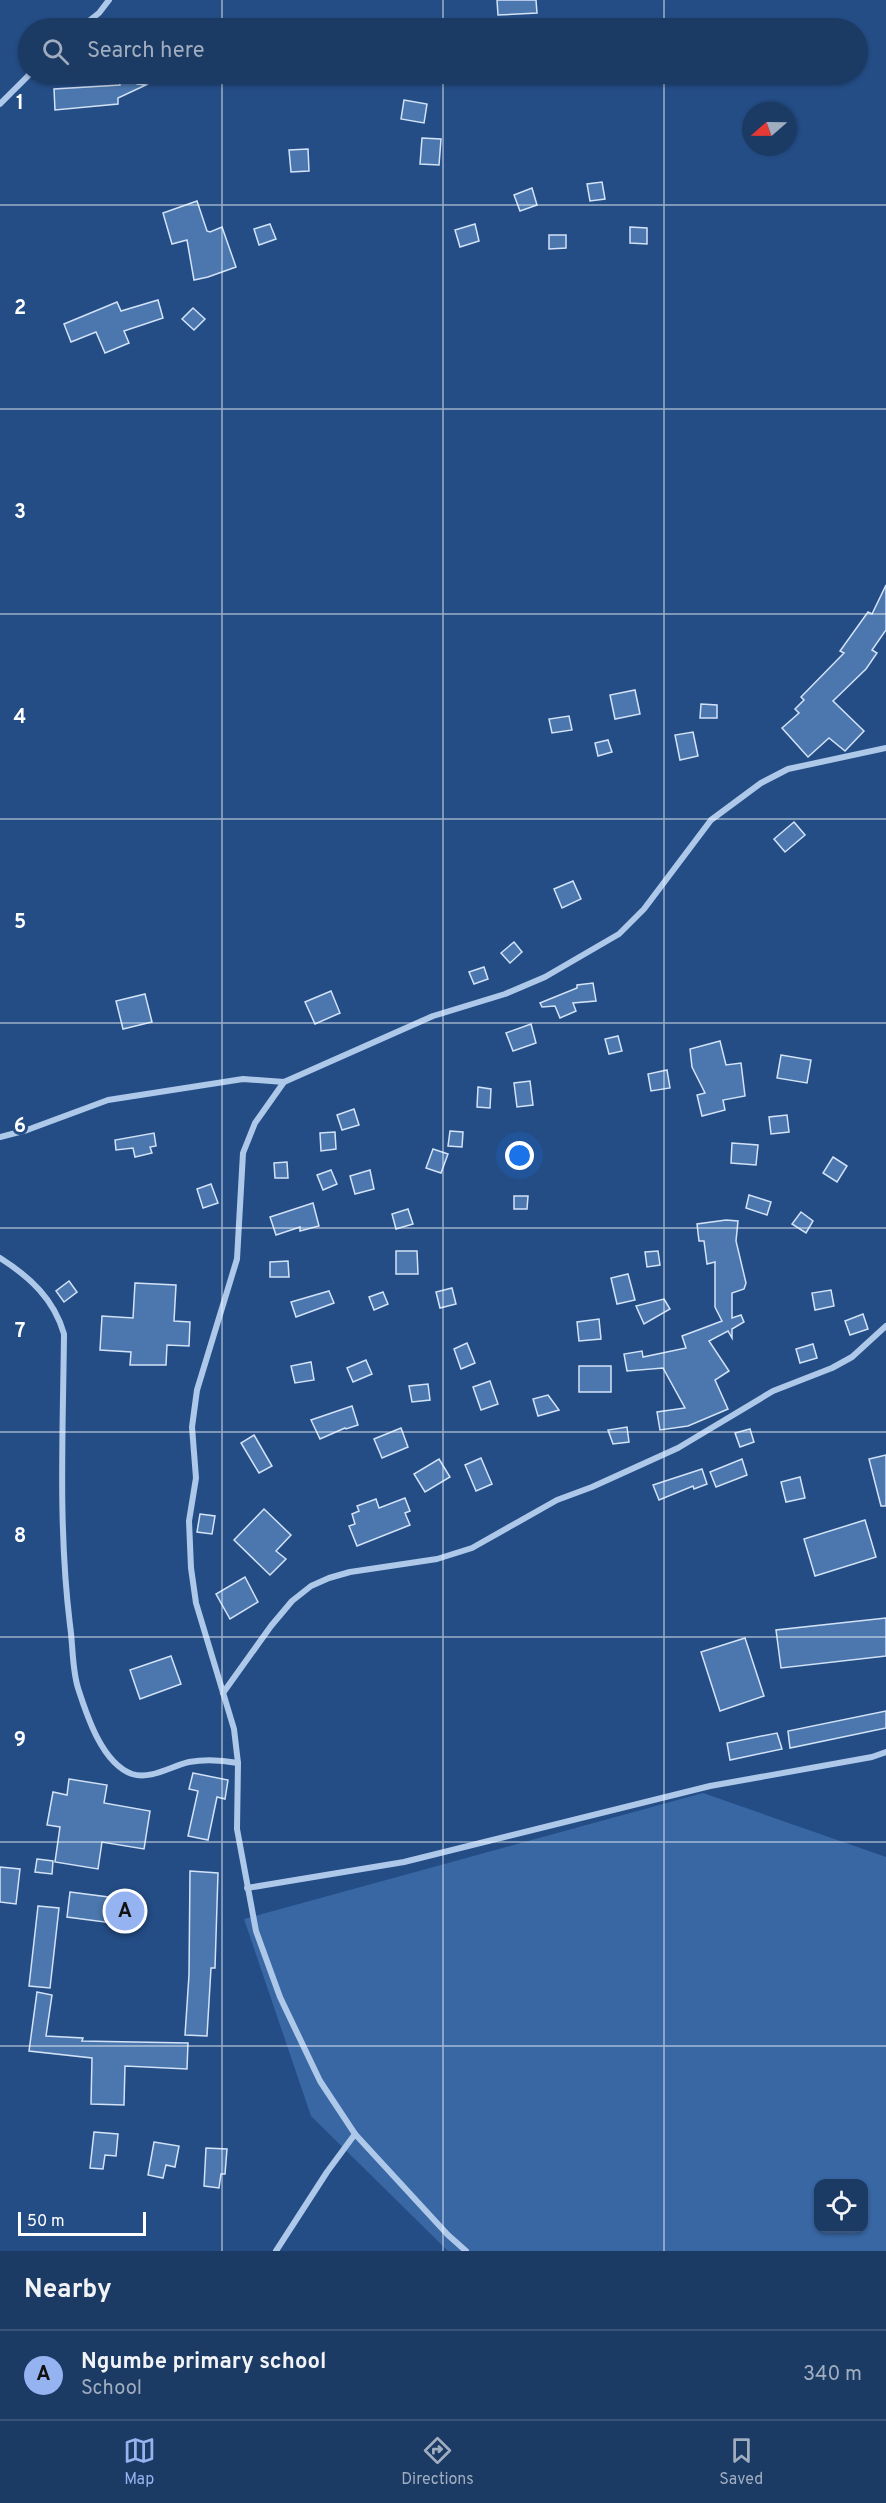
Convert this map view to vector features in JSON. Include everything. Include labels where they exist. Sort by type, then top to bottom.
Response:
[{"type":"street","points":[[93,18],[110,0]]},
{"type":"street","points":[[0,104],[20,84]]},
{"type":"street","points":[[0,1137],[27,1130],[108,1100],[243,1078],[284,1082],[433,1016],[505,994],[545,977],[619,934],[644,909],[711,820],[761,783],[788,769],[886,747]]},
{"type":"street","points":[[284,1082],[255,1123],[243,1153],[237,1259],[197,1390],[192,1427],[196,1478],[189,1521],[191,1568],[196,1603],[234,1729],[238,1762],[237,1829],[247,1888],[256,1931],[280,1997],[320,2081],[355,2134],[448,2235],[466,2251]]},
{"type":"street","points":[[0,1257],[17,1269],[47,1297],[58,1313],[64,1334],[61,1510],[66,1592],[78,1686],[104,1752],[118,1766],[133,1774],[152,1774],[187,1762],[211,1759],[238,1762]]},
{"type":"street","points":[[223,1693],[271,1626],[292,1601],[311,1586],[350,1572],[437,1559],[472,1548],[557,1500],[592,1487],[678,1448],[773,1391],[832,1368],[858,1352],[886,1326]]},
{"type":"street","points":[[247,1888],[404,1862],[710,1786],[872,1757],[886,1752]]},
{"type":"street","points":[[276,2251],[327,2172],[355,2134]]},
{"type":"shaded area","points":[[703,1793],[886,1857],[886,2251],[448,2251],[311,2116],[244,1919]]},
{"type":"building","points":[[497,0],[536,0],[537,13],[498,15]]},
{"type":"building","points":[[146,85],[118,98],[118,104],[55,110],[54,89]]},
{"type":"building","points":[[404,100],[427,104],[424,123],[401,119]]},
{"type":"building","points":[[422,138],[441,139],[439,165],[420,164]]},
{"type":"building","points":[[308,149],[309,171],[291,172],[289,150]]},
{"type":"building","points":[[602,182],[605,199],[590,201],[587,184]]},
{"type":"building","points":[[532,188],[537,205],[520,211],[514,195]]},
{"type":"building","points":[[197,201],[207,231],[222,227],[236,267],[194,280],[187,240],[172,244],[163,213]]},
{"type":"building","points":[[270,224],[276,239],[259,245],[254,229]]},
{"type":"building","points":[[475,224],[479,241],[460,247],[455,230]]},
{"type":"building","points":[[630,227],[647,228],[647,244],[630,243]]},
{"type":"building","points":[[549,235],[566,235],[566,248],[549,249]]},
{"type":"building","points":[[158,300],[163,318],[124,331],[129,343],[105,353],[96,332],[71,342],[64,324],[117,302],[121,311]]},
{"type":"building","points":[[193,308],[205,319],[194,330],[182,319]]},
{"type":"building","points":[[886,585],[886,630],[872,650],[877,653],[866,669],[833,701],[864,731],[845,751],[829,738],[808,757],[782,728],[799,713],[795,709],[804,700],[801,697],[844,653],[840,651],[868,612],[872,614]]},
{"type":"building","points":[[635,690],[640,714],[615,719],[610,695]]},
{"type":"building","points":[[701,704],[717,705],[717,718],[700,718]]},
{"type":"building","points":[[569,716],[572,730],[552,733],[549,719]]},
{"type":"building","points":[[693,732],[698,756],[680,760],[675,735]]},
{"type":"building","points":[[608,740],[612,752],[598,756],[595,743]]},
{"type":"building","points":[[794,822],[805,835],[785,852],[774,839]]},
{"type":"building","points":[[573,881],[581,899],[562,908],[554,889]]},
{"type":"building","points":[[514,942],[522,952],[510,963],[501,953]]},
{"type":"building","points":[[484,967],[488,979],[474,984],[469,972]]},
{"type":"building","points":[[593,983],[596,1001],[573,1003],[576,1011],[560,1018],[555,1006],[542,1007],[540,1003],[577,988],[577,985]]},
{"type":"building","points":[[331,991],[340,1013],[315,1024],[305,1002]]},
{"type":"building","points":[[145,994],[152,1022],[123,1029],[116,1001]]},
{"type":"building","points":[[531,1024],[536,1043],[513,1051],[506,1033]]},
{"type":"building","points":[[618,1036],[622,1051],[609,1054],[605,1039]]},
{"type":"building","points":[[720,1041],[726,1065],[741,1063],[745,1096],[723,1100],[725,1110],[702,1116],[697,1095],[705,1093],[692,1067],[690,1049]]},
{"type":"building","points":[[781,1055],[811,1060],[807,1083],[777,1078]]},
{"type":"building","points":[[667,1070],[670,1088],[651,1091],[648,1074]]},
{"type":"building","points":[[530,1081],[533,1105],[517,1107],[514,1083]]},
{"type":"building","points":[[478,1087],[491,1089],[490,1108],[477,1107]]},
{"type":"building","points":[[354,1109],[359,1125],[342,1130],[337,1115]]},
{"type":"building","points":[[787,1115],[789,1132],[771,1134],[769,1117]]},
{"type":"building","points":[[450,1131],[463,1132],[462,1147],[448,1146]]},
{"type":"building","points":[[335,1132],[336,1149],[321,1151],[320,1133]]},
{"type":"building","points":[[154,1133],[156,1146],[150,1147],[152,1153],[135,1157],[133,1148],[116,1150],[115,1140]]},
{"type":"building","points":[[732,1143],[758,1145],[756,1165],[731,1163]]},
{"type":"building","points":[[433,1149],[448,1154],[441,1173],[426,1168]]},
{"type":"building","points":[[833,1157],[847,1166],[837,1182],[823,1173]]},
{"type":"building","points":[[287,1162],[288,1178],[275,1178],[274,1163]]},
{"type":"building","points":[[331,1170],[337,1184],[323,1190],[317,1175]]},
{"type":"building","points":[[370,1170],[374,1189],[355,1194],[350,1176]]},
{"type":"building","points":[[211,1184],[218,1203],[203,1208],[197,1189]]},
{"type":"building","points":[[749,1195],[771,1202],[767,1215],[746,1208]]},
{"type":"building","points":[[514,1196],[528,1196],[527,1209],[514,1209]]},
{"type":"building","points":[[313,1203],[319,1226],[300,1231],[300,1227],[276,1235],[270,1217]]},
{"type":"building","points":[[408,1209],[413,1224],[396,1229],[392,1214]]},
{"type":"building","points":[[801,1212],[813,1221],[806,1233],[792,1224]]},
{"type":"building","points":[[726,1220],[738,1221],[736,1241],[746,1283],[744,1289],[732,1293],[732,1318],[741,1315],[744,1322],[732,1329],[732,1338],[728,1331],[709,1341],[729,1371],[715,1380],[728,1409],[688,1426],[660,1430],[657,1412],[685,1408],[663,1368],[627,1371],[624,1354],[642,1351],[643,1357],[686,1348],[682,1336],[722,1321],[715,1307],[715,1262],[707,1264],[704,1241],[699,1241],[697,1224]]},
{"type":"building","points":[[396,1251],[417,1251],[418,1274],[396,1274]]},
{"type":"building","points":[[658,1251],[660,1265],[647,1267],[645,1252]]},
{"type":"building","points":[[288,1261],[289,1277],[270,1277],[270,1262]]},
{"type":"building","points":[[628,1274],[635,1300],[617,1304],[611,1278]]},
{"type":"building","points":[[69,1281],[77,1292],[64,1302],[56,1291]]},
{"type":"building","points":[[135,1283],[176,1285],[174,1321],[190,1322],[189,1346],[167,1345],[166,1365],[130,1365],[131,1352],[100,1350],[102,1316],[133,1318]]},
{"type":"building","points":[[452,1288],[456,1304],[440,1308],[436,1292]]},
{"type":"building","points":[[831,1290],[834,1306],[815,1310],[812,1293]]},
{"type":"building","points":[[329,1291],[334,1303],[296,1317],[291,1302]]},
{"type":"building","points":[[383,1292],[388,1304],[374,1310],[369,1297]]},
{"type":"building","points":[[664,1299],[670,1309],[644,1324],[636,1306]]},
{"type":"building","points":[[863,1314],[868,1329],[850,1335],[845,1321]]},
{"type":"building","points":[[599,1319],[601,1339],[579,1341],[577,1322]]},
{"type":"building","points":[[467,1343],[475,1363],[461,1369],[454,1349]]},
{"type":"building","points":[[813,1344],[817,1358],[800,1363],[796,1349]]},
{"type":"building","points":[[366,1360],[372,1374],[353,1382],[347,1368]]},
{"type":"building","points":[[311,1362],[314,1380],[295,1383],[291,1366]]},
{"type":"building","points":[[579,1366],[611,1366],[611,1392],[579,1392]]},
{"type":"building","points":[[490,1381],[498,1404],[481,1410],[473,1387]]},
{"type":"building","points":[[428,1384],[430,1400],[412,1402],[409,1386]]},
{"type":"building","points":[[548,1395],[559,1410],[538,1416],[533,1399]]},
{"type":"building","points":[[352,1406],[358,1425],[320,1439],[311,1420]]},
{"type":"building","points":[[627,1427],[629,1442],[613,1444],[608,1430]]},
{"type":"building","points":[[401,1428],[408,1447],[382,1458],[374,1439]]},
{"type":"building","points":[[750,1429],[754,1442],[740,1447],[735,1433]]},
{"type":"building","points":[[254,1435],[272,1466],[259,1473],[241,1443]]},
{"type":"building","points":[[886,1455],[886,1506],[881,1506],[869,1459]]},
{"type":"building","points":[[481,1458],[492,1484],[476,1491],[465,1465]]},
{"type":"building","points":[[439,1459],[450,1477],[425,1492],[414,1474]]},
{"type":"building","points":[[742,1459],[747,1475],[716,1487],[710,1472]]},
{"type":"building","points":[[702,1469],[707,1484],[694,1489],[693,1486],[659,1500],[653,1485]]},
{"type":"building","points":[[800,1477],[805,1498],[786,1502],[781,1482]]},
{"type":"building","points":[[405,1498],[410,1511],[405,1513],[410,1525],[357,1546],[349,1526],[355,1524],[352,1514],[359,1511],[357,1506],[376,1499],[379,1508]]},
{"type":"building","points":[[264,1509],[291,1535],[276,1551],[286,1559],[270,1575],[234,1540]]},
{"type":"building","points":[[200,1514],[215,1516],[212,1534],[197,1532]]},
{"type":"building","points":[[865,1520],[876,1557],[815,1576],[804,1539]]},
{"type":"building","points":[[245,1577],[258,1602],[230,1619],[216,1594]]},
{"type":"building","points":[[886,1618],[886,1656],[781,1668],[776,1630]]},
{"type":"building","points":[[745,1638],[764,1696],[720,1711],[701,1652]]},
{"type":"building","points":[[171,1656],[181,1684],[140,1699],[130,1670]]},
{"type":"building","points":[[886,1711],[886,1728],[790,1748],[788,1731]]},
{"type":"building","points":[[777,1733],[782,1749],[730,1760],[727,1743]]},
{"type":"building","points":[[193,1773],[228,1780],[225,1799],[217,1797],[208,1840],[188,1836],[198,1791],[189,1789]]},
{"type":"building","points":[[69,1779],[107,1785],[104,1803],[150,1811],[144,1849],[102,1842],[98,1869],[55,1862],[60,1827],[47,1825],[53,1792],[67,1795]]},
{"type":"building","points":[[37,1859],[53,1861],[52,1874],[35,1872]]},
{"type":"building","points":[[0,1867],[20,1869],[16,1904],[0,1902]]},
{"type":"building","points":[[190,1871],[218,1873],[215,1968],[211,1968],[207,2036],[185,2035],[189,1975]]},
{"type":"building","points":[[70,1892],[116,1898],[112,1923],[67,1917]]},
{"type":"building","points":[[38,1906],[59,1908],[50,1988],[29,1986]]},
{"type":"building","points":[[37,1992],[52,1995],[46,2036],[83,2038],[82,2041],[188,2043],[187,2069],[125,2066],[124,2105],[91,2104],[92,2058],[29,2051]]},
{"type":"building","points":[[94,2132],[118,2134],[116,2156],[105,2155],[103,2169],[90,2168]]},
{"type":"building","points":[[154,2142],[179,2146],[175,2167],[166,2165],[163,2178],[148,2175]]},
{"type":"building","points":[[206,2148],[227,2149],[225,2174],[221,2174],[219,2188],[204,2186]]},
{"type":"place","name":"Ngumbe primary school","points":[[125,1911]]}]
